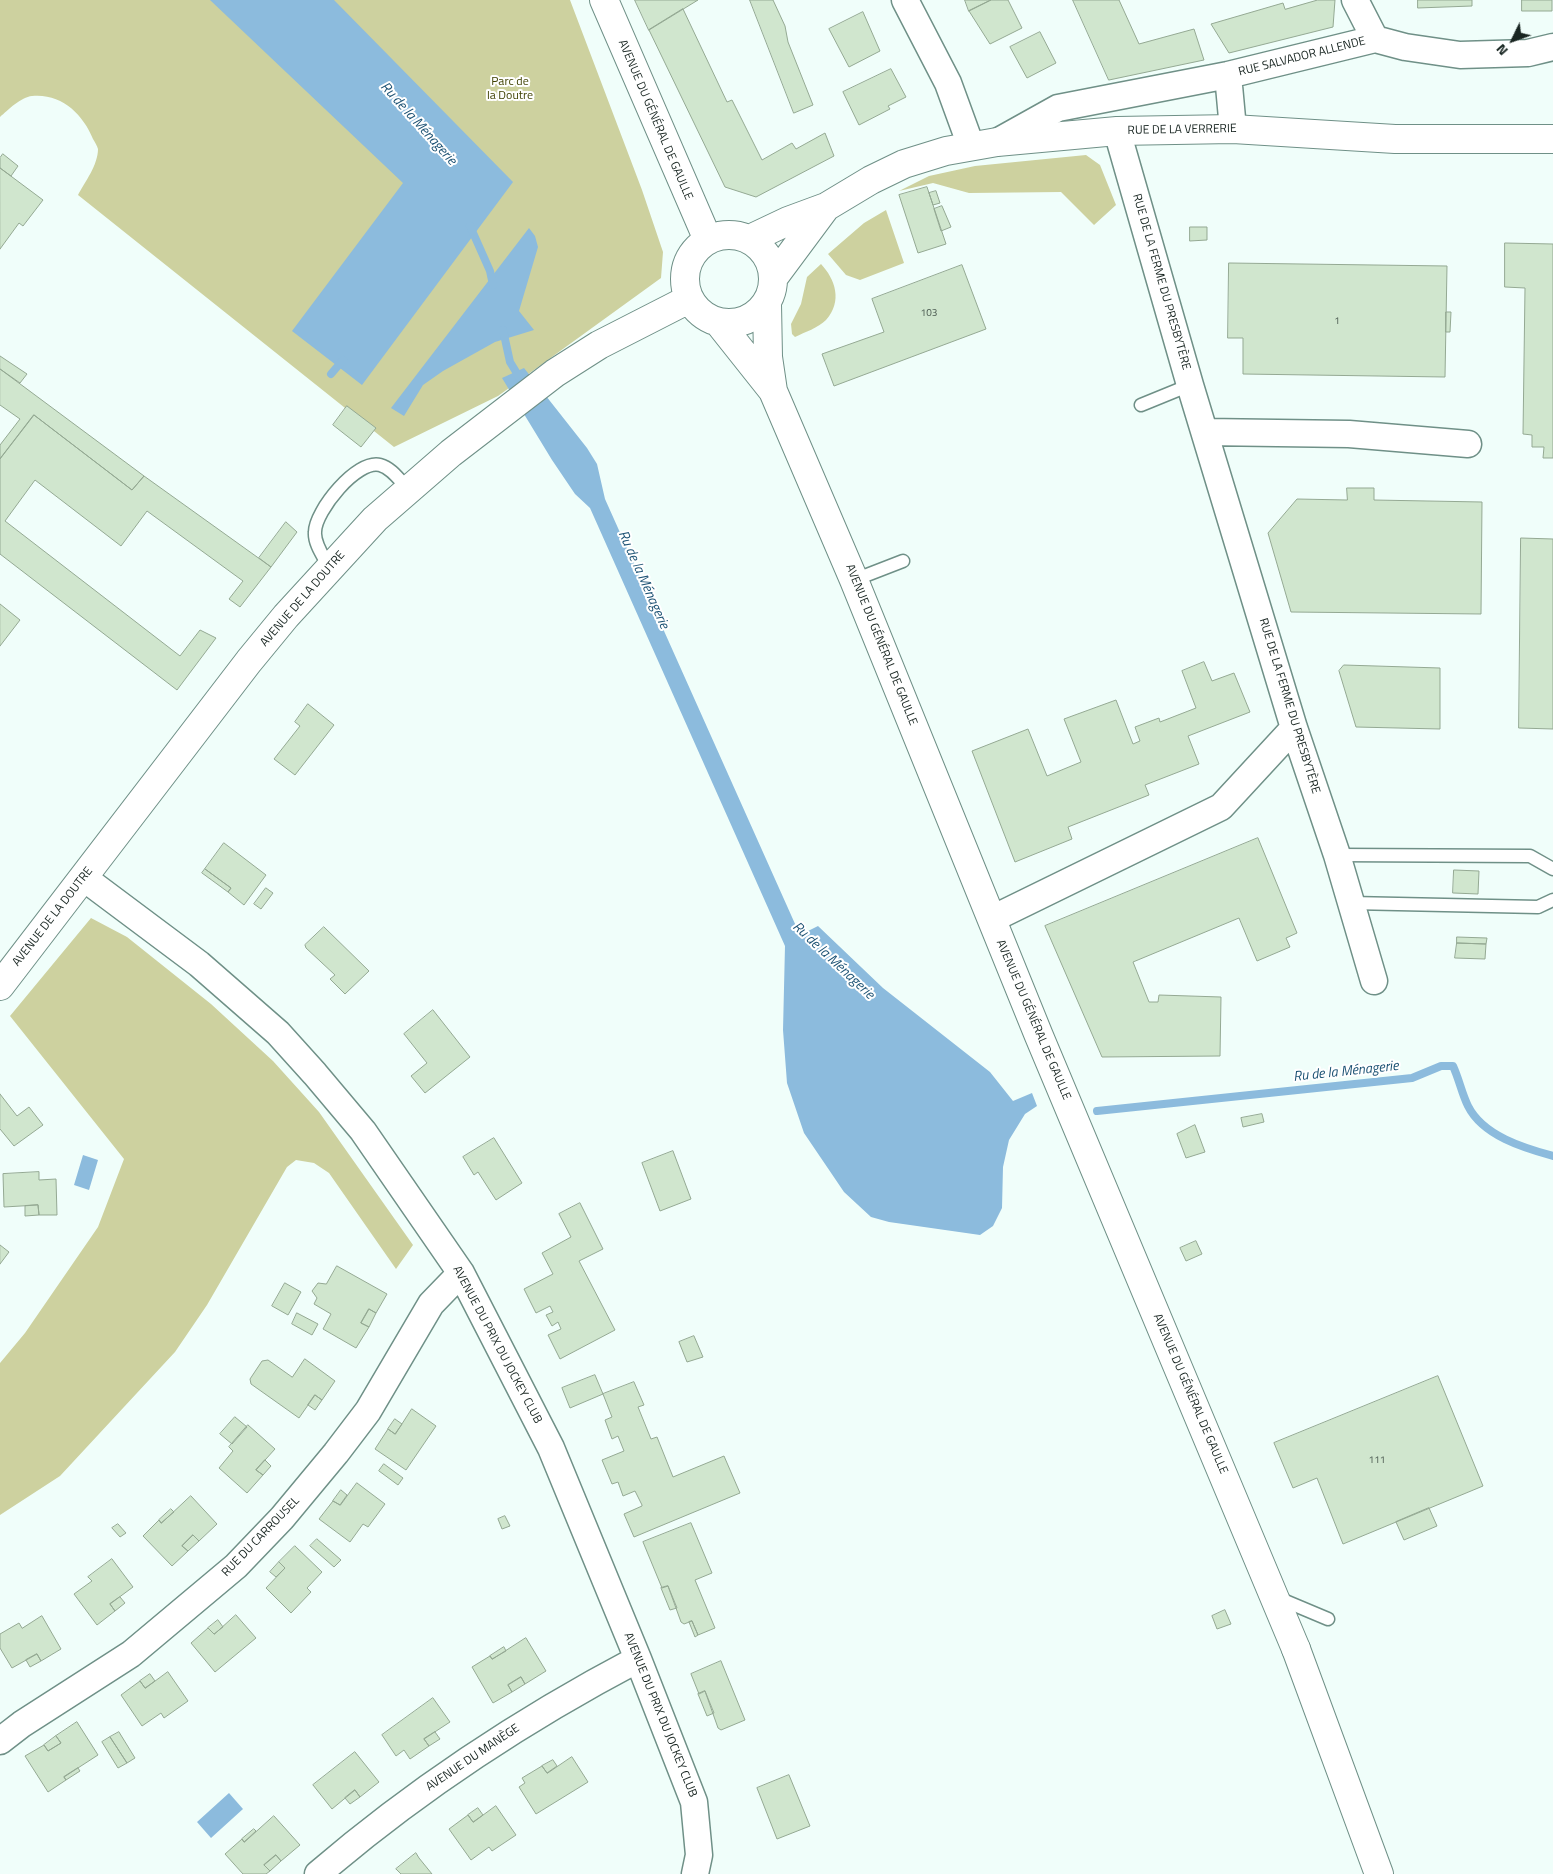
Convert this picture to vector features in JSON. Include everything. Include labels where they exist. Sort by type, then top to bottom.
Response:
[{"type":"main road","name":"AVENUE DU GÉNÉRAL DE GAULLE","points":[[604,0],[708,240]]},
{"type":"main road","name":"RUE DE LA VERRERIE","points":[[750,240],[788,220],[826,207],[871,180],[904,164],[925,156],[984,144],[1117,132],[1233,129],[1395,139],[1553,139]]},
{"type":"main road","name":"RUE DE LA VERRERIE","points":[[774,277],[826,207]]},
{"type":"main road","points":[[723,235],[736,235],[750,240],[762,249],[771,262],[774,277],[772,291],[767,304],[758,314],[746,321],[733,324],[719,323],[701,314],[688,299],[684,285],[685,271],[694,252],[708,240],[723,235]]},
{"type":"main road","name":"AVENUE DE LA DOUTRE","points":[[0,986],[249,661],[330,567],[375,519],[497,416],[555,373],[599,345],[688,299]]},
{"type":"main road","name":"AVENUE DU GÉNÉRAL DE GAULLE","points":[[767,304],[768,357],[773,391],[854,580],[992,919],[1296,1649],[1379,1874]]},
{"type":"main road","name":"AVENUE DU GÉNÉRAL DE GAULLE","points":[[719,323],[773,391]]},
{"type":"street","points":[[905,0],[948,83],[984,144]]},
{"type":"street","points":[[1355,0],[1375,40]]},
{"type":"street","name":"RUE SALVADOR ALLENDE","points":[[984,144],[1058,108],[1228,75],[1375,40],[1405,47],[1460,55],[1528,53],[1553,47]]},
{"type":"street","name":"RUE SALVADOR ALLENDE","points":[[1228,75],[1233,129]]},
{"type":"street","name":"RUE DE LA FERME DU PRESBYTÈRE","points":[[1117,132],[1190,386],[1206,432],[1294,728],[1337,855],[1374,981]]},
{"type":"street","points":[[1206,432],[1350,434],[1468,444]]},
{"type":"street","points":[[992,919],[1220,808],[1294,728]]},
{"type":"street","name":"AVENUE DU PRIX DU JOCKEY CLUB","points":[[84,878],[199,964],[278,1033],[363,1131],[461,1273],[551,1448],[638,1659],[694,1802],[698,1855],[695,1874]]},
{"type":"street","name":"RUE DU CARROUSEL","points":[[0,1741],[22,1724],[131,1654],[236,1566],[299,1499],[368,1412],[431,1304],[461,1273]]},
{"type":"street","name":"AVENUE DU MANÈGE","points":[[318,1874],[448,1773],[520,1726],[638,1659]]},
{"type":"lane","points":[[1141,405],[1190,386]]},
{"type":"lane","points":[[330,567],[314,530],[323,510],[345,482],[361,469],[378,464],[389,469],[409,490]]},
{"type":"lane","points":[[854,580],[902,561]]},
{"type":"lane","points":[[1337,855],[1530,856],[1553,869]]},
{"type":"lane","points":[[1351,904],[1538,907],[1553,900]]},
{"type":"lane","points":[[1274,1596],[1328,1619]]},
{"type":"green space","name":"Parc de la Doutre","points":[[0,0],[570,0],[642,190],[663,252],[661,278],[498,396],[394,447],[78,195],[94,167],[98,149],[83,121],[70,107],[52,98],[32,96],[19,101],[0,117]]},
{"type":"green space","points":[[1086,155],[1100,165],[1116,205],[1094,225],[1061,192],[969,193],[933,183],[899,191],[929,176],[975,166]]},
{"type":"green space","points":[[886,210],[904,263],[860,280],[846,275],[828,254],[864,223]]},
{"type":"green space","points":[[821,264],[833,283],[836,298],[834,305],[831,313],[823,323],[795,337],[792,334],[791,324],[801,304],[807,277]]},
{"type":"green space","points":[[91,918],[127,937],[211,1004],[273,1061],[319,1112],[413,1245],[396,1269],[329,1173],[314,1163],[296,1160],[287,1167],[207,1305],[175,1352],[60,1476],[0,1515],[0,1363],[25,1333],[98,1227],[124,1159],[10,1016]]},
{"type":"water","points":[[210,0],[334,0],[513,182],[362,385],[292,331],[403,183]]},
{"type":"water","points":[[529,228],[535,236],[538,247],[519,311],[534,330],[495,342],[443,371],[423,385],[404,416],[391,408]]},
{"type":"water","points":[[524,368],[587,448],[597,464],[605,499],[800,935],[818,926],[883,988],[990,1072],[1013,1101],[1032,1093],[1037,1106],[1025,1114],[1009,1140],[1003,1167],[1002,1208],[993,1226],[980,1235],[889,1222],[871,1217],[844,1192],[804,1133],[787,1083],[783,1030],[785,946],[590,508],[575,494],[502,378]]},
{"type":"water","points":[[83,1155],[98,1160],[89,1190],[74,1185]]},
{"type":"water","points":[[229,1793],[243,1809],[211,1838],[197,1822]]},
{"type":"building","points":[[635,0],[698,0],[649,30]]},
{"type":"building","points":[[750,0],[773,0],[785,26],[788,42],[813,105],[794,113]]},
{"type":"building","points":[[965,0],[991,0],[969,11]]},
{"type":"building","points":[[991,0],[1008,0],[1022,28],[990,44],[969,11]]},
{"type":"building","points":[[1073,0],[1119,0],[1139,44],[1194,29],[1204,60],[1109,80]]},
{"type":"building","points":[[1318,0],[1335,0],[1333,27],[1229,53],[1211,24],[1283,3],[1285,9]]},
{"type":"building","points":[[1418,0],[1472,0],[1472,6],[1418,8]]},
{"type":"building","points":[[1522,0],[1552,0],[1552,11],[1522,11]]},
{"type":"building","points":[[683,9],[727,102],[732,100],[762,160],[792,143],[796,149],[825,133],[834,156],[756,197],[725,187],[649,30]]},
{"type":"building","points":[[863,12],[880,51],[849,67],[829,29]]},
{"type":"building","points":[[1040,32],[1056,63],[1027,78],[1010,47]]},
{"type":"building","points":[[891,69],[906,97],[888,106],[890,109],[859,125],[843,92]]},
{"type":"building","points":[[3,154],[18,166],[11,176],[0,168],[0,158]]},
{"type":"building","points":[[0,168],[43,200],[23,226],[19,223],[0,249]]},
{"type":"building","points":[[927,187],[946,244],[918,253],[899,195]]},
{"type":"building","points":[[936,191],[940,203],[933,205],[929,193]]},
{"type":"building","points":[[942,206],[951,227],[941,231],[934,209]]},
{"type":"building","points":[[1190,227],[1207,227],[1207,240],[1190,241]]},
{"type":"building","points":[[1505,243],[1553,244],[1553,458],[1543,458],[1544,447],[1532,447],[1532,435],[1523,434],[1525,288],[1505,287]]},
{"type":"building","points":[[1229,263],[1447,266],[1445,377],[1243,374],[1243,338],[1228,338]]},
{"type":"building","points":[[962,265],[986,329],[834,386],[822,354],[884,332],[872,299]]},
{"type":"building","points":[[1446,312],[1451,312],[1450,332],[1446,332]]},
{"type":"building","points":[[0,356],[27,374],[20,383],[0,369]]},
{"type":"building","points":[[0,369],[144,476],[132,490],[34,415],[0,459],[0,445],[20,419],[0,405]]},
{"type":"building","points":[[347,406],[376,428],[361,447],[333,425]]},
{"type":"building","points":[[34,415],[132,490],[144,476],[271,567],[240,607],[229,599],[243,581],[147,511],[121,546],[35,480],[5,521],[180,656],[200,630],[216,638],[177,690],[0,554],[0,459]]},
{"type":"building","points":[[1347,488],[1374,488],[1374,500],[1482,502],[1481,614],[1291,612],[1268,533],[1297,499],[1347,500]]},
{"type":"building","points":[[286,522],[297,532],[271,567],[259,558]]},
{"type":"building","points":[[1521,538],[1553,539],[1553,729],[1519,728]]},
{"type":"building","points":[[0,604],[20,620],[0,646]]},
{"type":"building","points":[[1204,662],[1212,681],[1234,673],[1250,712],[1188,736],[1199,764],[1145,785],[1149,795],[1068,827],[1072,839],[1015,862],[972,751],[1028,729],[1047,776],[1081,762],[1064,719],[1116,700],[1133,744],[1140,741],[1135,727],[1159,718],[1160,722],[1196,708],[1182,671]]},
{"type":"building","points":[[1344,665],[1440,668],[1440,729],[1356,727],[1339,671]]},
{"type":"building","points":[[308,704],[334,725],[295,775],[274,759],[300,726],[295,722]]},
{"type":"building","points":[[1258,838],[1297,933],[1286,938],[1290,947],[1257,961],[1239,918],[1133,962],[1149,1002],[1158,1002],[1159,995],[1221,997],[1220,1056],[1102,1057],[1045,926]]},
{"type":"building","points":[[224,843],[266,875],[244,905],[228,892],[231,888],[205,869]]},
{"type":"building","points":[[205,869],[231,888],[228,892],[202,873]]},
{"type":"building","points":[[1454,870],[1479,871],[1478,894],[1453,893]]},
{"type":"building","points":[[266,888],[273,893],[261,909],[254,904]]},
{"type":"building","points":[[324,927],[369,971],[345,994],[330,979],[335,975],[305,945]]},
{"type":"building","points":[[1457,937],[1487,938],[1486,944],[1457,943]]},
{"type":"building","points":[[1457,943],[1486,944],[1485,959],[1455,958]]},
{"type":"building","points":[[433,1010],[470,1057],[425,1093],[411,1076],[427,1063],[404,1034]]},
{"type":"building","points":[[0,1094],[17,1116],[29,1107],[43,1125],[14,1146],[0,1129]]},
{"type":"building","points":[[1262,1114],[1264,1122],[1243,1127],[1241,1118]]},
{"type":"building","points":[[1195,1125],[1205,1152],[1186,1158],[1177,1134]]},
{"type":"building","points":[[494,1138],[522,1183],[496,1200],[478,1172],[474,1175],[463,1157]]},
{"type":"building","points":[[673,1151],[691,1199],[660,1211],[642,1163]]},
{"type":"building","points":[[39,1172],[39,1180],[56,1179],[57,1215],[39,1215],[38,1205],[4,1207],[3,1174]]},
{"type":"building","points":[[580,1203],[603,1249],[579,1261],[615,1330],[560,1359],[548,1335],[561,1329],[558,1322],[552,1326],[546,1315],[553,1312],[550,1306],[536,1313],[524,1289],[553,1274],[542,1253],[571,1237],[559,1214]]},
{"type":"building","points":[[38,1205],[39,1215],[25,1216],[25,1206]]},
{"type":"building","points":[[1196,1241],[1202,1254],[1186,1261],[1180,1248]]},
{"type":"building","points":[[0,1245],[9,1252],[0,1264]]},
{"type":"building","points":[[337,1266],[387,1294],[376,1313],[369,1309],[361,1323],[369,1327],[356,1348],[323,1329],[331,1314],[314,1304],[317,1298],[312,1291],[318,1283],[326,1284]]},
{"type":"building","points":[[285,1283],[301,1292],[288,1315],[272,1306]]},
{"type":"building","points":[[369,1309],[376,1313],[369,1327],[361,1323]]},
{"type":"building","points":[[297,1313],[318,1324],[312,1335],[292,1324]]},
{"type":"building","points":[[694,1336],[703,1357],[687,1362],[679,1342]]},
{"type":"building","points":[[305,1359],[335,1381],[322,1400],[315,1395],[299,1418],[251,1384],[250,1379],[262,1361],[268,1360],[292,1377]]},
{"type":"building","points":[[595,1375],[603,1394],[570,1408],[562,1388]]},
{"type":"building","points":[[1438,1376],[1483,1486],[1343,1544],[1317,1478],[1293,1488],[1274,1443]]},
{"type":"building","points":[[634,1382],[644,1405],[638,1407],[651,1439],[657,1437],[673,1477],[724,1456],[740,1493],[634,1537],[624,1514],[642,1505],[635,1491],[623,1496],[618,1482],[612,1484],[602,1460],[624,1451],[618,1436],[612,1439],[605,1420],[612,1417],[603,1394]]},
{"type":"building","points":[[315,1395],[322,1400],[315,1410],[308,1405]]},
{"type":"building","points":[[412,1409],[436,1426],[406,1470],[375,1449],[388,1429],[395,1434]]},
{"type":"building","points":[[235,1417],[247,1427],[232,1444],[220,1434]]},
{"type":"building","points":[[395,1419],[402,1424],[395,1434],[388,1429]]},
{"type":"building","points":[[248,1425],[275,1449],[256,1470],[263,1475],[247,1493],[219,1468],[233,1451],[229,1447]]},
{"type":"building","points":[[265,1460],[271,1466],[263,1475],[256,1470]]},
{"type":"building","points":[[384,1464],[403,1478],[398,1485],[379,1471]]},
{"type":"building","points":[[357,1483],[385,1504],[368,1527],[363,1524],[350,1542],[319,1519],[333,1501],[340,1505]]},
{"type":"building","points":[[341,1490],[347,1495],[340,1505],[333,1501]]},
{"type":"building","points":[[191,1496],[217,1524],[199,1541],[193,1535],[182,1546],[188,1551],[172,1566],[143,1536],[159,1520],[161,1523]]},
{"type":"building","points":[[1429,1508],[1437,1526],[1404,1540],[1396,1522]]},
{"type":"building","points":[[171,1509],[174,1512],[161,1523],[159,1520]]},
{"type":"building","points":[[505,1516],[510,1526],[502,1529],[498,1519]]},
{"type":"building","points":[[691,1523],[712,1573],[695,1580],[715,1628],[698,1635],[692,1621],[684,1624],[681,1622],[668,1586],[662,1588],[643,1542]]},
{"type":"building","points":[[118,1524],[126,1533],[120,1537],[112,1528]]},
{"type":"building","points":[[193,1535],[199,1541],[188,1551],[182,1546]]},
{"type":"building","points":[[317,1539],[341,1560],[334,1567],[310,1546]]},
{"type":"building","points":[[295,1546],[322,1572],[307,1588],[311,1592],[291,1613],[266,1588],[285,1568],[279,1562]]},
{"type":"building","points":[[112,1559],[133,1587],[110,1604],[115,1611],[97,1625],[74,1594],[92,1581],[88,1577]]},
{"type":"building","points":[[279,1562],[285,1568],[276,1577],[270,1572]]},
{"type":"building","points":[[668,1586],[677,1608],[670,1610],[661,1588]]},
{"type":"building","points":[[120,1597],[125,1603],[115,1611],[110,1604]]},
{"type":"building","points":[[1225,1610],[1231,1624],[1217,1629],[1212,1616]]},
{"type":"building","points":[[236,1615],[256,1638],[215,1672],[191,1643],[208,1628],[214,1634]]},
{"type":"building","points":[[42,1616],[61,1649],[41,1661],[37,1654],[12,1668],[0,1648],[0,1634],[19,1623],[22,1628]]},
{"type":"building","points":[[218,1620],[223,1627],[214,1634],[208,1628]]},
{"type":"building","points":[[692,1621],[698,1635],[695,1637],[689,1622]]},
{"type":"building","points":[[526,1638],[546,1671],[525,1684],[521,1677],[508,1685],[512,1692],[493,1703],[472,1667],[490,1656],[492,1659]]},
{"type":"building","points":[[504,1647],[506,1651],[492,1659],[490,1656]]},
{"type":"building","points":[[37,1654],[41,1661],[30,1667],[26,1660]]},
{"type":"building","points":[[721,1661],[745,1720],[721,1730],[718,1728],[705,1691],[699,1694],[691,1674]]},
{"type":"building","points":[[168,1672],[188,1701],[164,1718],[161,1713],[142,1726],[121,1695],[140,1681],[145,1688]]},
{"type":"building","points":[[150,1674],[155,1681],[145,1688],[140,1681]]},
{"type":"building","points":[[521,1677],[525,1684],[512,1692],[508,1685]]},
{"type":"building","points":[[705,1691],[714,1713],[707,1716],[698,1694]]},
{"type":"building","points":[[433,1698],[450,1722],[424,1739],[429,1746],[410,1759],[404,1750],[396,1756],[382,1735]]},
{"type":"building","points":[[77,1722],[98,1755],[64,1777],[66,1780],[48,1792],[25,1756],[44,1745],[48,1751],[61,1743],[56,1736]]},
{"type":"building","points":[[119,1732],[135,1758],[127,1763],[110,1737]]},
{"type":"building","points":[[435,1732],[440,1739],[429,1746],[424,1739]]},
{"type":"building","points":[[56,1736],[61,1743],[48,1751],[44,1745]]},
{"type":"building","points":[[110,1737],[127,1763],[118,1768],[102,1742]]},
{"type":"building","points":[[355,1752],[379,1782],[360,1797],[355,1790],[332,1809],[313,1785]]},
{"type":"building","points":[[572,1757],[588,1782],[536,1814],[519,1787],[525,1783],[522,1778],[542,1766],[547,1773]]},
{"type":"building","points":[[553,1760],[557,1766],[547,1773],[542,1766]]},
{"type":"building","points":[[78,1768],[80,1771],[66,1780],[64,1777]]},
{"type":"building","points":[[789,1775],[810,1826],[777,1839],[757,1788]]},
{"type":"building","points":[[355,1790],[360,1797],[350,1804],[345,1798]]},
{"type":"building","points":[[496,1806],[516,1835],[492,1851],[489,1847],[471,1860],[449,1829],[468,1815],[473,1822]]},
{"type":"building","points":[[478,1808],[483,1815],[473,1822],[468,1815]]},
{"type":"building","points":[[274,1816],[300,1845],[281,1861],[276,1855],[264,1865],[270,1871],[266,1874],[243,1874],[225,1854],[242,1839],[244,1842]]},
{"type":"building","points":[[254,1829],[256,1831],[244,1842],[242,1839]]},
{"type":"building","points":[[416,1853],[432,1874],[401,1874],[396,1869]]},
{"type":"building","points":[[276,1855],[281,1861],[270,1871],[264,1865]]},
{"type":"waterway","name":"Ru de la Ménagerie","points":[[470,226],[490,271],[493,285]]},
{"type":"waterway","name":"Ru de la Ménagerie","points":[[503,330],[510,362],[521,380]]},
{"type":"waterway","points":[[331,374],[343,360]]},
{"type":"waterway","name":"Ru de la Ménagerie","points":[[1097,1111],[1412,1078],[1441,1066],[1453,1066],[1468,1106],[1484,1125],[1494,1133],[1517,1145],[1553,1156]]}]
